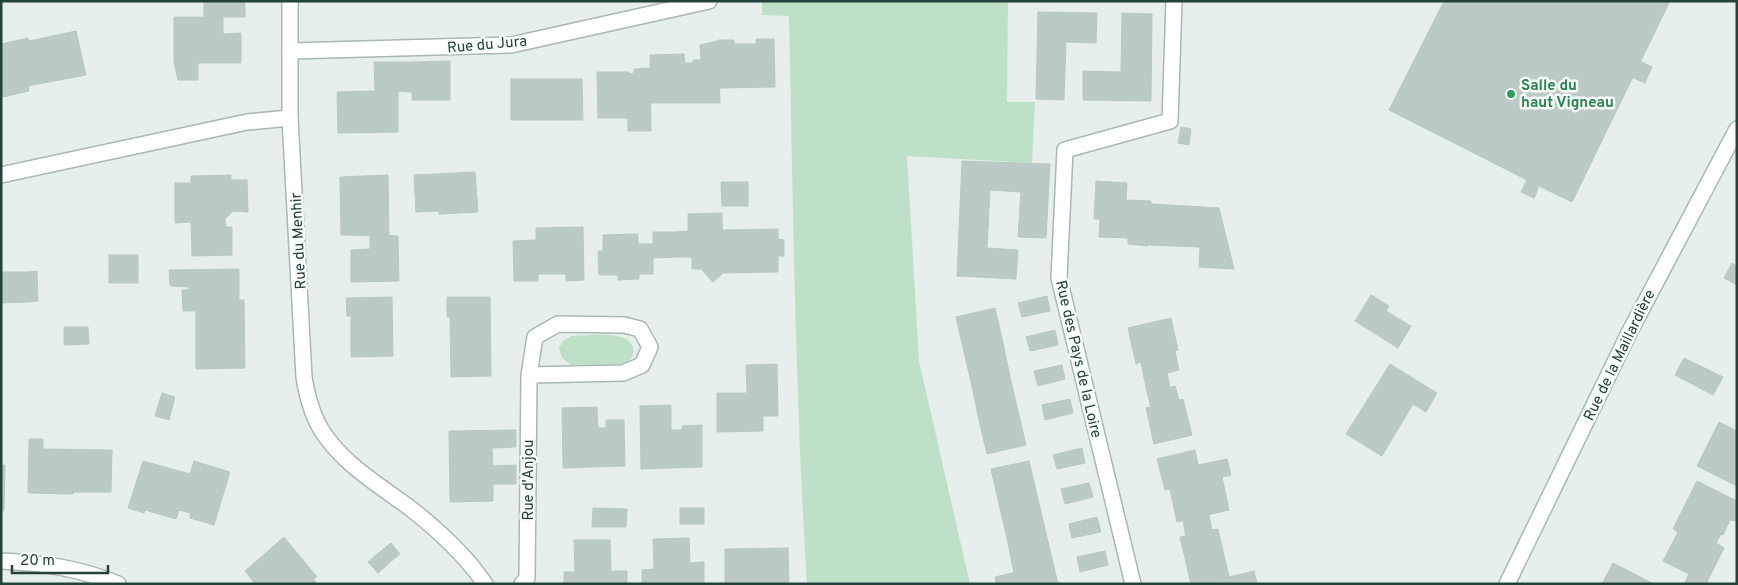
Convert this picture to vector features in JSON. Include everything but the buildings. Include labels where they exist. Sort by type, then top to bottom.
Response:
[{"type":"street","points":[[1,175],[247,122],[290,118],[290,1]]},
{"type":"street","name":"Rue du Jura","points":[[290,51],[511,45],[709,1]]},
{"type":"street","name":"Rue des Pays de la Loire","points":[[1133,584],[1059,278],[1065,150],[1170,122],[1174,1]]},
{"type":"street","name":"Rue du Menhir","points":[[290,118],[304,377],[307,396],[313,413],[325,436],[348,462],[412,510],[461,552],[485,584]]},
{"type":"street","name":"Rue de la Maillardière","points":[[1507,584],[1629,332],[1737,129]]},
{"type":"street","name":"Rue d'Anjou","points":[[522,584],[527,578],[528,375],[535,337],[558,324],[624,325],[640,329],[650,347],[642,365],[623,373],[528,375]]},
{"type":"street","points":[[1,561],[53,565],[82,571],[118,584]]},
{"type":"green space","points":[[762,1],[1008,1],[1007,102],[1035,102],[1032,163],[907,156],[919,361],[970,584],[807,584],[797,371],[789,16],[762,15]]},
{"type":"green space","points":[[606,335],[624,338],[630,342],[633,348],[633,356],[625,364],[571,365],[562,358],[559,348],[563,341],[571,336]]},
{"type":"place","name":"Salle du haut Vigneau","points":[[1511,94]]}]
